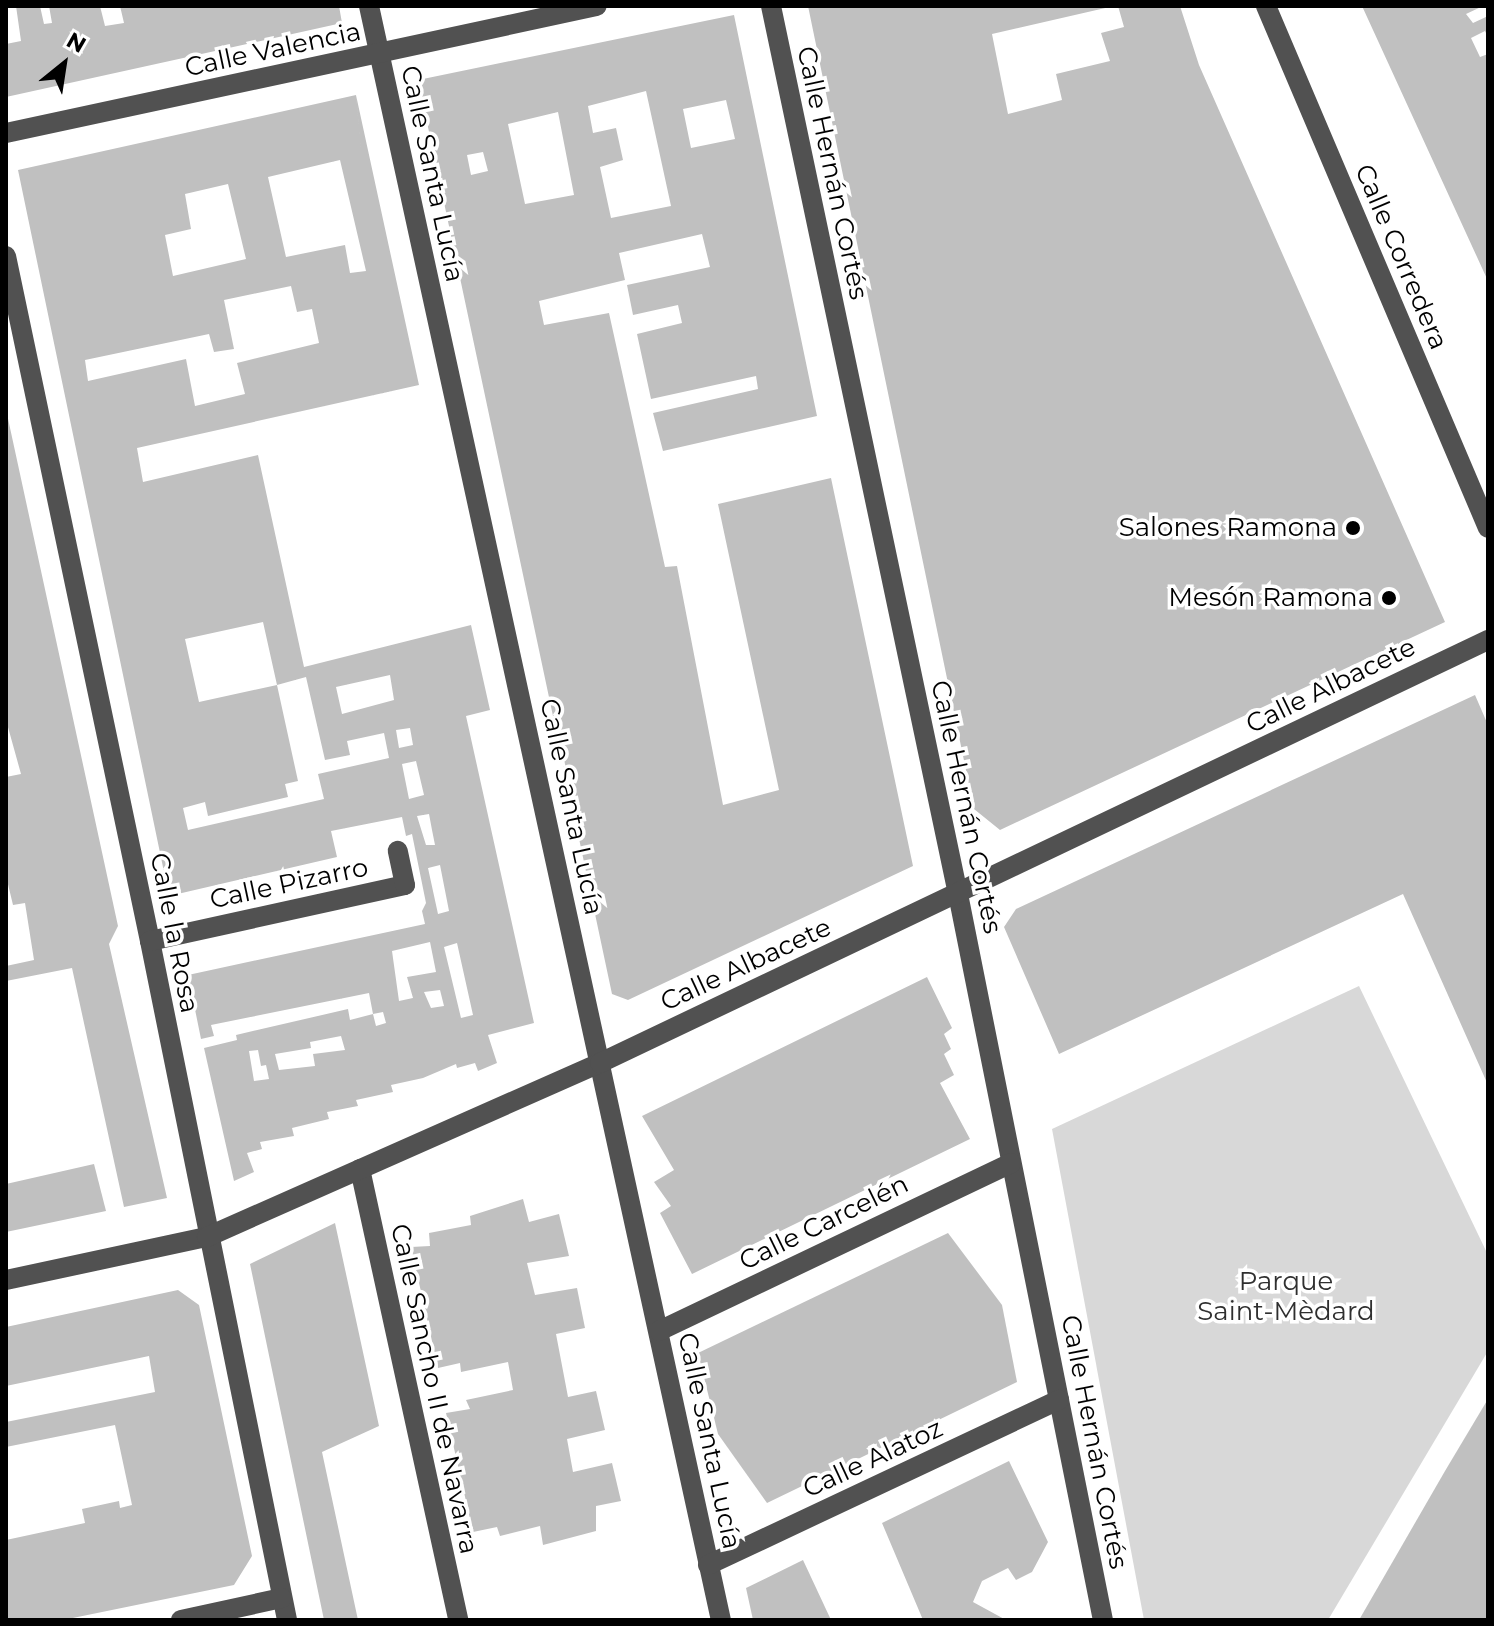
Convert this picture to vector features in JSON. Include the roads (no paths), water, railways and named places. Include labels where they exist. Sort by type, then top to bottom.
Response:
[{"type":"street","name":"Calle Santa Lucía","points":[[369,6],[721,1620]]},
{"type":"street","name":"Calle Valencia","points":[[6,133],[597,6]]},
{"type":"street","name":"Calle Hernán Cortés","points":[[771,6],[958,894],[1103,1620]]},
{"type":"street","name":"Calle Corredera","points":[[1266,6],[1488,528]]},
{"type":"street","name":"Calle la Rosa","points":[[6,256],[150,941],[207,1237],[287,1620]]},
{"type":"street","name":"Calle Albacete","points":[[6,1280],[207,1237],[600,1063],[1488,640]]},
{"type":"street","name":"Calle Pizarro","points":[[150,941],[405,885],[398,851]]},
{"type":"street","name":"Calle Carcelén","points":[[659,1331],[1011,1163]]},
{"type":"street","name":"Calle Sancho II de Navarra","points":[[360,1169],[458,1620]]},
{"type":"street","name":"Calle Alatoz","points":[[708,1565],[1059,1400]]},
{"type":"street","points":[[181,1620],[282,1598]]},
{"type":"place","name":"Salones Ramona","points":[[1353,528]]},
{"type":"place","name":"Mesón Ramona","points":[[1389,598]]},
{"type":"park label","name":"Parque Saint-Mèdard","points":[[1286,1297]]}]
